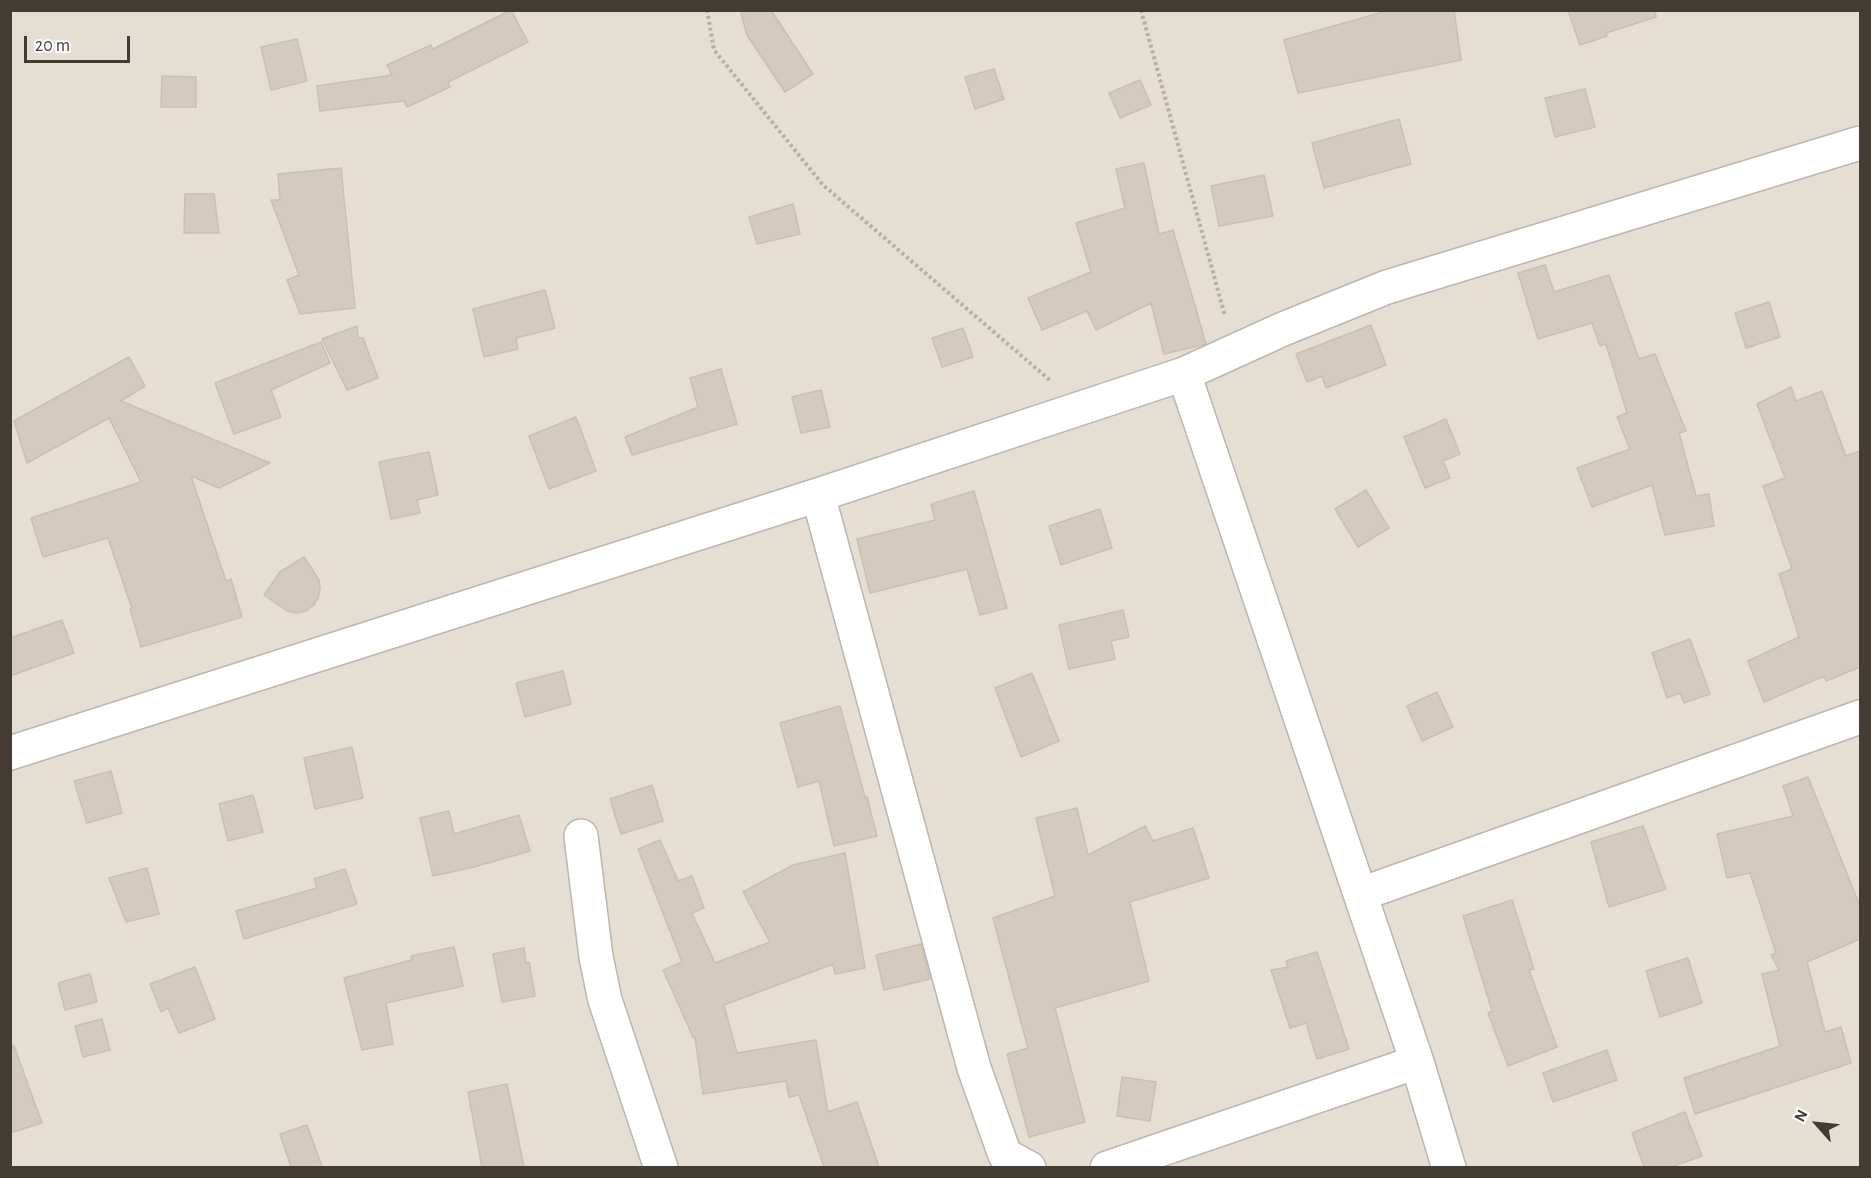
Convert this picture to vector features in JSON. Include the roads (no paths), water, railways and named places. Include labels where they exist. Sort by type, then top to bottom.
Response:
[{"type":"street","points":[[10,753],[1082,409],[1184,374],[1283,329],[1387,287],[1860,143]]},
{"type":"street","points":[[1184,374],[1361,894],[1449,1167]]},
{"type":"street","points":[[818,495],[975,1068],[1005,1155],[1029,1167]]},
{"type":"street","points":[[1361,894],[1860,717]]},
{"type":"street","points":[[581,836],[596,957],[605,1000],[661,1167]]},
{"type":"street","points":[[1107,1167],[1417,1062]]}]
